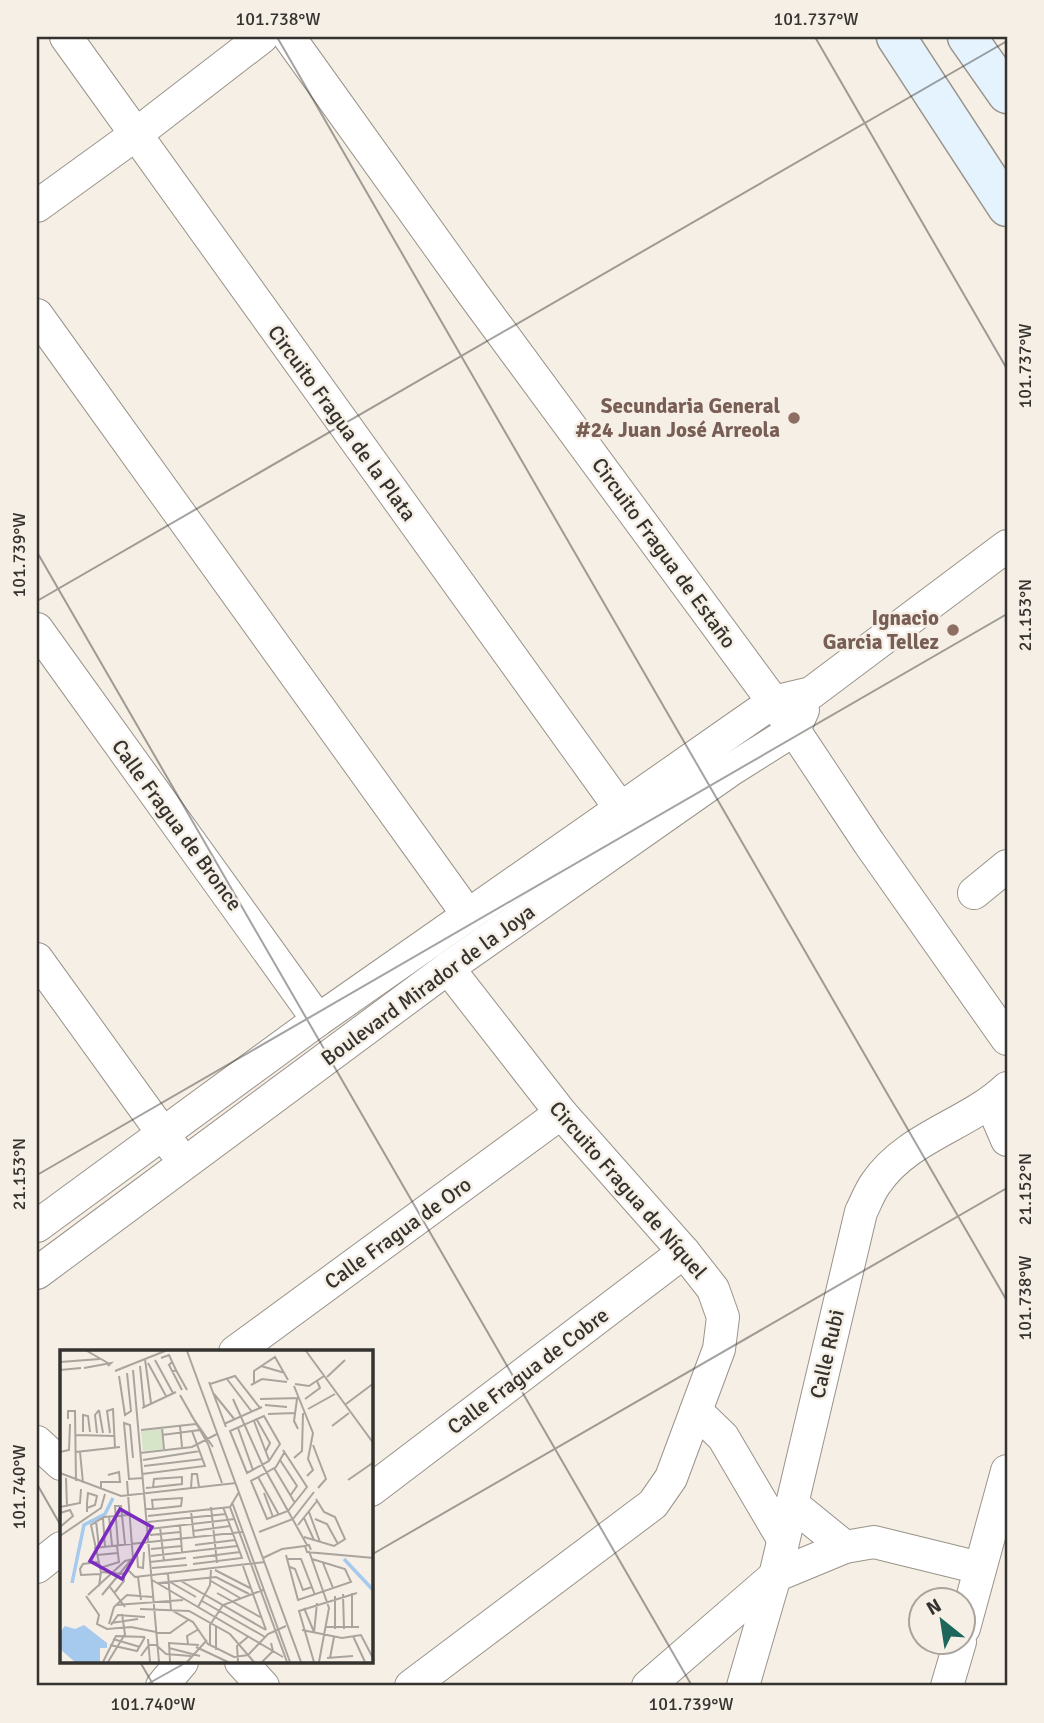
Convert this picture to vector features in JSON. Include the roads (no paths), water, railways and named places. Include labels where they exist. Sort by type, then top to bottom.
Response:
[{"type":"street","name":"Circuito Fragua de la Plata","points":[[66,37],[620,808]]},
{"type":"street","points":[[37,206],[262,37]]},
{"type":"street","name":"Circuito Fragua de Estaño","points":[[289,37],[473,294],[774,702],[869,844],[1007,1039]]},
{"type":"street","points":[[896,37],[1007,207]]},
{"type":"street","points":[[967,37],[1003,77]]},
{"type":"street","points":[[37,315],[468,915]]},
{"type":"street","name":"Boulevard Mirador de la Joya","points":[[37,1226],[318,1020],[620,808],[774,702],[811,693],[1007,546]]},
{"type":"street","name":"Calle Fragua de Bronce","points":[[37,629],[318,1020]]},
{"type":"street","name":"Boulevard Mirador de la Joya","points":[[37,1273],[448,968],[732,769],[794,730],[811,693]]},
{"type":"street","points":[[974,893],[1007,866]]},
{"type":"street","points":[[37,959],[185,1164]]},
{"type":"street","name":"Circuito Fragua de Níquel","points":[[411,1686],[653,1504],[671,1478],[719,1349],[723,1317],[713,1289],[684,1252],[561,1114],[448,968]]},
{"type":"street","points":[[999,1096],[1007,1140]]},
{"type":"street","name":"Calle Rubi","points":[[743,1686],[775,1576],[861,1212],[876,1182],[898,1158],[999,1096]]},
{"type":"street","name":"Calle Fragua de Oro","points":[[238,1350],[561,1114]]},
{"type":"street","name":"Calle Fragua de Cobre","points":[[373,1488],[684,1252]]},
{"type":"street","points":[[696,1411],[723,1437],[783,1538]]},
{"type":"street","points":[[37,1442],[60,1463]]},
{"type":"street","points":[[975,1586],[980,1568],[1000,1525],[1007,1471]]},
{"type":"street","points":[[792,1504],[845,1547]]},
{"type":"street","points":[[648,1686],[775,1576],[845,1547],[874,1542],[980,1568]]},
{"type":"street","points":[[37,1567],[60,1549]]},
{"type":"street","points":[[947,1686],[956,1656]]},
{"type":"street","points":[[243,1664],[263,1686]]},
{"type":"place","name":"Secundaria General #24 Juan José Arreola","points":[[794,418]]},
{"type":"place","name":"Ignacio Garcia Tellez","points":[[953,630]]}]
